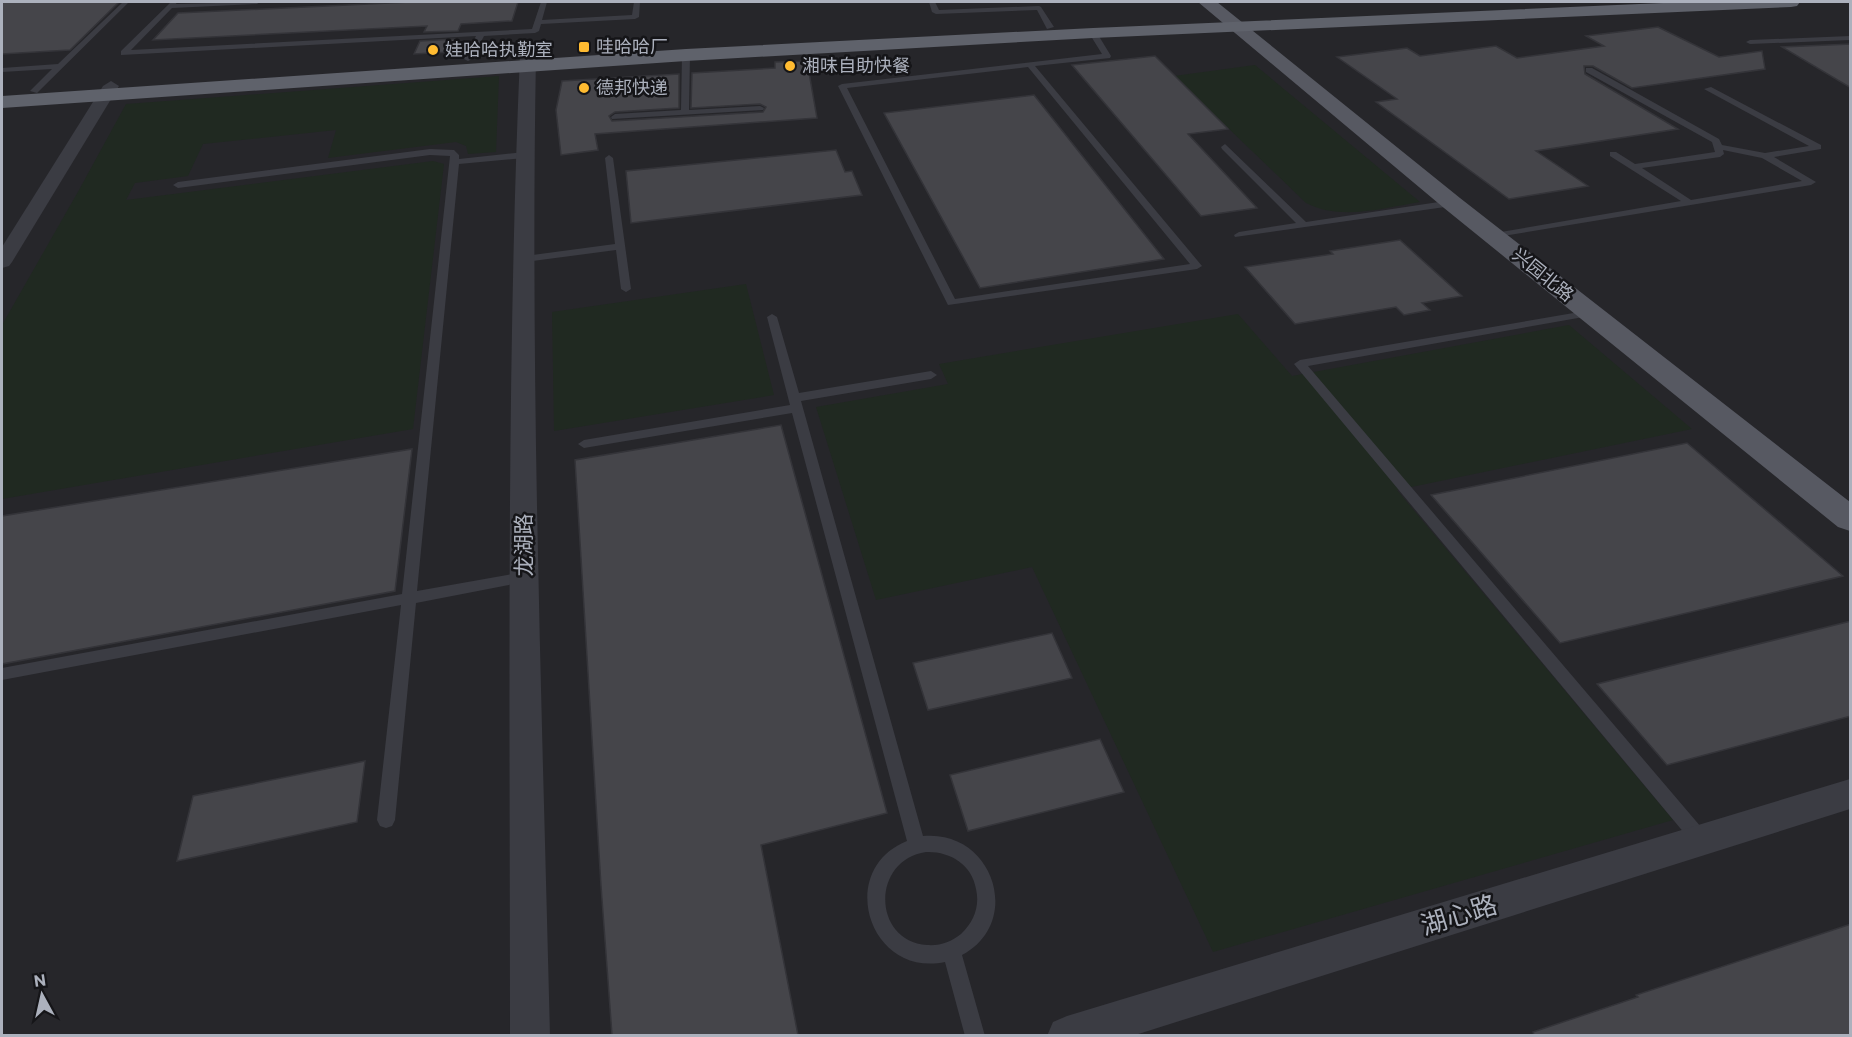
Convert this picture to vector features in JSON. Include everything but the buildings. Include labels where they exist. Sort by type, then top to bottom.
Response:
[{"type":"highway","points":[[2,102],[108,90],[468,59],[528,60],[686,55],[1616,2]]},
{"type":"highway","points":[[2,93],[108,90],[528,60],[1050,27],[1233,23],[1791,2]]},
{"type":"main road","name":"兴园北路","points":[[1207,2],[1452,203],[1851,519]]},
{"type":"street","name":"龙湖路","points":[[528,60],[525,155],[524,577],[530,1035]]},
{"type":"street","points":[[2,262],[108,90]]},
{"type":"street","name":"湖心路","points":[[1067,1035],[1851,794]]},
{"type":"lane","points":[[34,91],[126,2]]},
{"type":"lane","points":[[257,2],[172,4],[124,53],[535,31],[544,2]]},
{"type":"lane","points":[[537,22],[635,17],[637,2]]},
{"type":"lane","points":[[932,2],[936,12],[1038,8],[1050,27]]},
{"type":"lane","points":[[1030,65],[1197,266],[952,303],[842,86],[1107,56],[1093,33]]},
{"type":"lane","points":[[468,59],[481,34]]},
{"type":"lane","points":[[1750,42],[1851,38]]},
{"type":"lane","points":[[685,112],[686,55]]},
{"type":"lane","points":[[2,70],[60,66]]},
{"type":"lane","points":[[1589,70],[1716,141],[1719,147],[1720,154],[1634,167]]},
{"type":"lane","points":[[1708,89],[1818,147],[1765,156]]},
{"type":"lane","points":[[615,117],[760,108]]},
{"type":"lane","points":[[1225,147],[1303,225]]},
{"type":"lane","points":[[1495,236],[1811,182],[1765,156],[1719,147]]},
{"type":"lane","points":[[178,185],[439,152],[454,153],[455,162],[386,820]]},
{"type":"lane","points":[[1612,154],[1690,203]]},
{"type":"lane","points":[[455,162],[525,155]]},
{"type":"lane","points":[[609,158],[626,289]]},
{"type":"lane","points":[[1239,235],[1452,203]]},
{"type":"lane","points":[[525,259],[621,246]]},
{"type":"lane","points":[[1591,313],[1300,364],[1701,840]]},
{"type":"lane","points":[[772,317],[917,846]]},
{"type":"lane","points":[[584,444],[931,375]]},
{"type":"lane","points":[[2,674],[524,577]]},
{"type":"lane","points":[[936,844],[953,849],[969,858],[981,873],[987,890],[987,909],[981,926],[968,941],[951,951],[933,955],[914,952],[897,943],[884,930],[876,914],[874,896],[887,864],[901,853],[917,846],[936,844]]},
{"type":"lane","points":[[951,951],[975,1035]]},
{"type":"shaded area","points":[[2,2],[1850,2],[1850,1035],[2,1036]]},
{"type":"shaded area","points":[[1255,65],[1420,202],[1362,212],[1333,211],[1306,203],[1174,76]]},
{"type":"shaded area","points":[[499,76],[496,152],[468,154],[466,146],[456,142],[328,158],[336,130],[203,144],[188,176],[135,183],[126,200],[433,161],[444,164],[413,429],[2,499],[2,325],[126,104]]},
{"type":"shaded area","points":[[746,284],[774,395],[554,431],[552,312]]},
{"type":"shaded area","points":[[1238,314],[1292,376],[1569,325],[1692,429],[1397,490],[1673,820],[1213,952],[1032,567],[876,600],[816,407],[948,384],[939,364]]},
{"type":"place","name":"哇哈哈厂","points":[[584,47]]},
{"type":"place","name":"娃哈哈执勤室","points":[[433,50]]},
{"type":"place","name":"湘味自助快餐","points":[[790,66]]},
{"type":"place","name":"德邦快递","points":[[584,88]]}]
